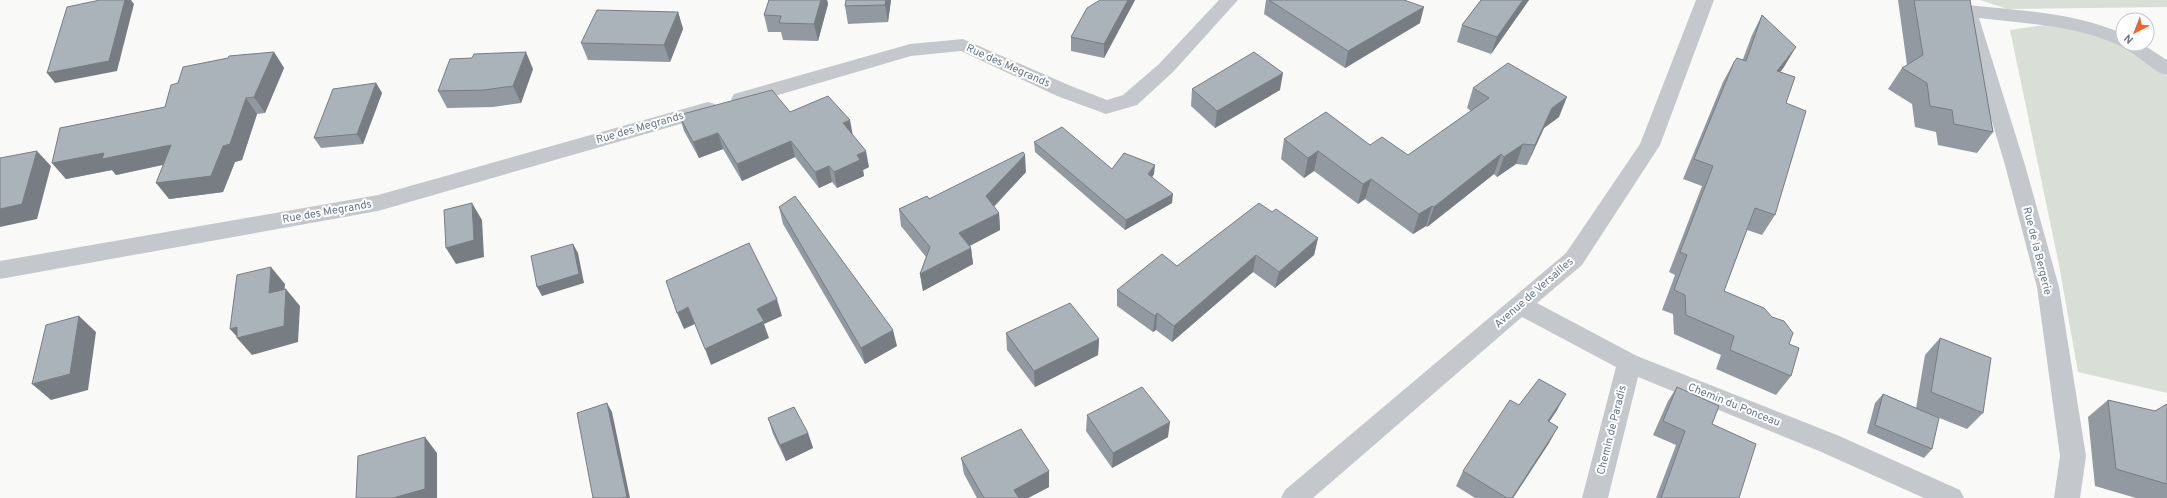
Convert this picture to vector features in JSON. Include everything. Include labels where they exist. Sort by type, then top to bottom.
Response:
[{"type":"street","name":"Rue des Megrands","points":[[0,270],[378,203],[910,50],[963,45],[1064,91],[1106,107],[1130,100],[1166,68],[1229,0]]},
{"type":"street","name":"Avenue de Versailles","points":[[1294,498],[1574,259],[1650,145],[1704,2]]},
{"type":"street","name":"Rue de la Bergerie","points":[[2067,498],[2073,456],[2048,288],[2015,165],[1968,11],[2021,16],[2083,25],[2103,30],[2115,37]]},
{"type":"street","points":[[2141,52],[2167,69]]},
{"type":"street","name":"Chemin du Ponceau","points":[[1520,305],[1629,362],[1828,443],[1951,498]]},
{"type":"street","name":"Chemin de Paradis","points":[[1595,498],[1629,362]]},
{"type":"shaded area","points":[[1980,0],[2167,0],[2167,7],[2007,9]]},
{"type":"shaded area","points":[[2052,24],[2099,29],[2115,40],[2115,52],[2132,52],[2167,76],[2167,393],[2078,372],[2059,265],[2010,30]]},
{"type":"building","points":[[100,0],[125,0],[109,61],[47,73],[67,7]]},
{"type":"building","points":[[769,0],[821,0],[814,24],[779,23],[781,16],[764,15]]},
{"type":"building","points":[[846,0],[886,0],[885,5],[845,6]]},
{"type":"building","points":[[1100,0],[1128,0],[1104,44],[1071,37],[1087,8]]},
{"type":"building","points":[[1269,0],[1404,0],[1424,7],[1348,51]]},
{"type":"building","points":[[1481,0],[1523,0],[1497,37],[1462,25]]},
{"type":"building","points":[[1914,0],[1970,0],[1993,132],[1954,124],[1952,110],[1930,106],[1927,83],[1902,68],[1923,55]]},
{"type":"building","points":[[597,10],[678,12],[664,45],[581,43]]},
{"type":"building","points":[[1762,15],[1796,47],[1777,71],[1795,77],[1786,103],[1806,111],[1775,215],[1755,208],[1724,291],[1764,308],[1772,317],[1784,321],[1793,333],[1789,344],[1799,348],[1791,376],[1730,350],[1734,336],[1686,315],[1685,295],[1674,290],[1687,255],[1680,252],[1713,166],[1694,159],[1734,62],[1737,58],[1746,61]]},
{"type":"building","points":[[274,52],[254,97],[246,98],[230,144],[223,146],[211,176],[156,183],[171,145],[102,159],[104,153],[52,163],[60,128],[165,107],[171,85],[178,83],[183,67],[228,58],[229,56]]},
{"type":"building","points":[[526,52],[513,86],[484,90],[438,91],[450,59],[472,58],[474,54]]},
{"type":"building","points":[[1254,52],[1283,73],[1217,111],[1192,89]]},
{"type":"building","points":[[1508,63],[1567,97],[1552,108],[1535,145],[1523,144],[1504,157],[1501,154],[1434,207],[1432,206],[1419,214],[1371,179],[1363,184],[1318,151],[1308,158],[1284,139],[1326,112],[1370,145],[1382,137],[1408,155],[1489,98],[1473,88]]},
{"type":"building","points":[[376,83],[357,134],[314,138],[333,89]]},
{"type":"building","points":[[772,90],[790,112],[828,96],[850,120],[843,123],[866,151],[857,155],[860,160],[834,172],[829,166],[815,172],[791,141],[737,164],[718,133],[693,142],[679,115]]},
{"type":"building","points":[[1062,127],[1112,169],[1124,153],[1155,165],[1148,174],[1173,194],[1126,220],[1034,142]]},
{"type":"building","points":[[37,151],[22,204],[0,209],[0,158]]},
{"type":"building","points":[[1023,152],[1025,155],[986,196],[999,213],[959,233],[971,248],[920,274],[930,247],[899,209],[927,196],[929,199]]},
{"type":"building","points":[[795,196],[893,330],[861,348],[779,207]]},
{"type":"building","points":[[472,203],[474,240],[446,248],[444,210]]},
{"type":"building","points":[[1259,203],[1272,212],[1276,209],[1318,238],[1279,272],[1256,255],[1174,326],[1157,313],[1155,316],[1117,290],[1162,254],[1177,266]]},
{"type":"building","points":[[749,243],[777,299],[757,309],[764,321],[705,349],[688,307],[677,313],[666,281]]},
{"type":"building","points":[[573,244],[579,274],[537,287],[531,256]]},
{"type":"building","points":[[271,267],[269,293],[286,289],[284,326],[237,338],[237,327],[230,329],[237,275]]},
{"type":"building","points":[[1070,303],[1099,339],[1034,371],[1006,333]]},
{"type":"building","points":[[79,316],[70,374],[32,384],[46,325]]},
{"type":"building","points":[[1940,338],[1991,358],[1983,413],[1931,392]]},
{"type":"building","points":[[1539,379],[1566,394],[1548,421],[1558,427],[1512,498],[1507,498],[1463,471],[1510,400],[1519,405]]},
{"type":"building","points":[[1142,387],[1170,422],[1113,453],[1087,415]]},
{"type":"building","points":[[1677,387],[1719,406],[1712,424],[1756,444],[1739,498],[1661,498],[1685,431],[1663,421]]},
{"type":"building","points":[[1883,394],[1939,418],[1932,449],[1875,425]]},
{"type":"building","points":[[2108,400],[2155,411],[2167,404],[2167,484],[2116,469]]},
{"type":"building","points":[[607,403],[627,497],[623,498],[593,498],[577,413]]},
{"type":"building","points":[[794,407],[808,433],[780,445],[768,418]]},
{"type":"building","points":[[1021,429],[1049,471],[1014,490],[1019,498],[984,498],[961,458]]},
{"type":"building","points":[[425,437],[425,489],[393,498],[356,498],[358,456]]}]
